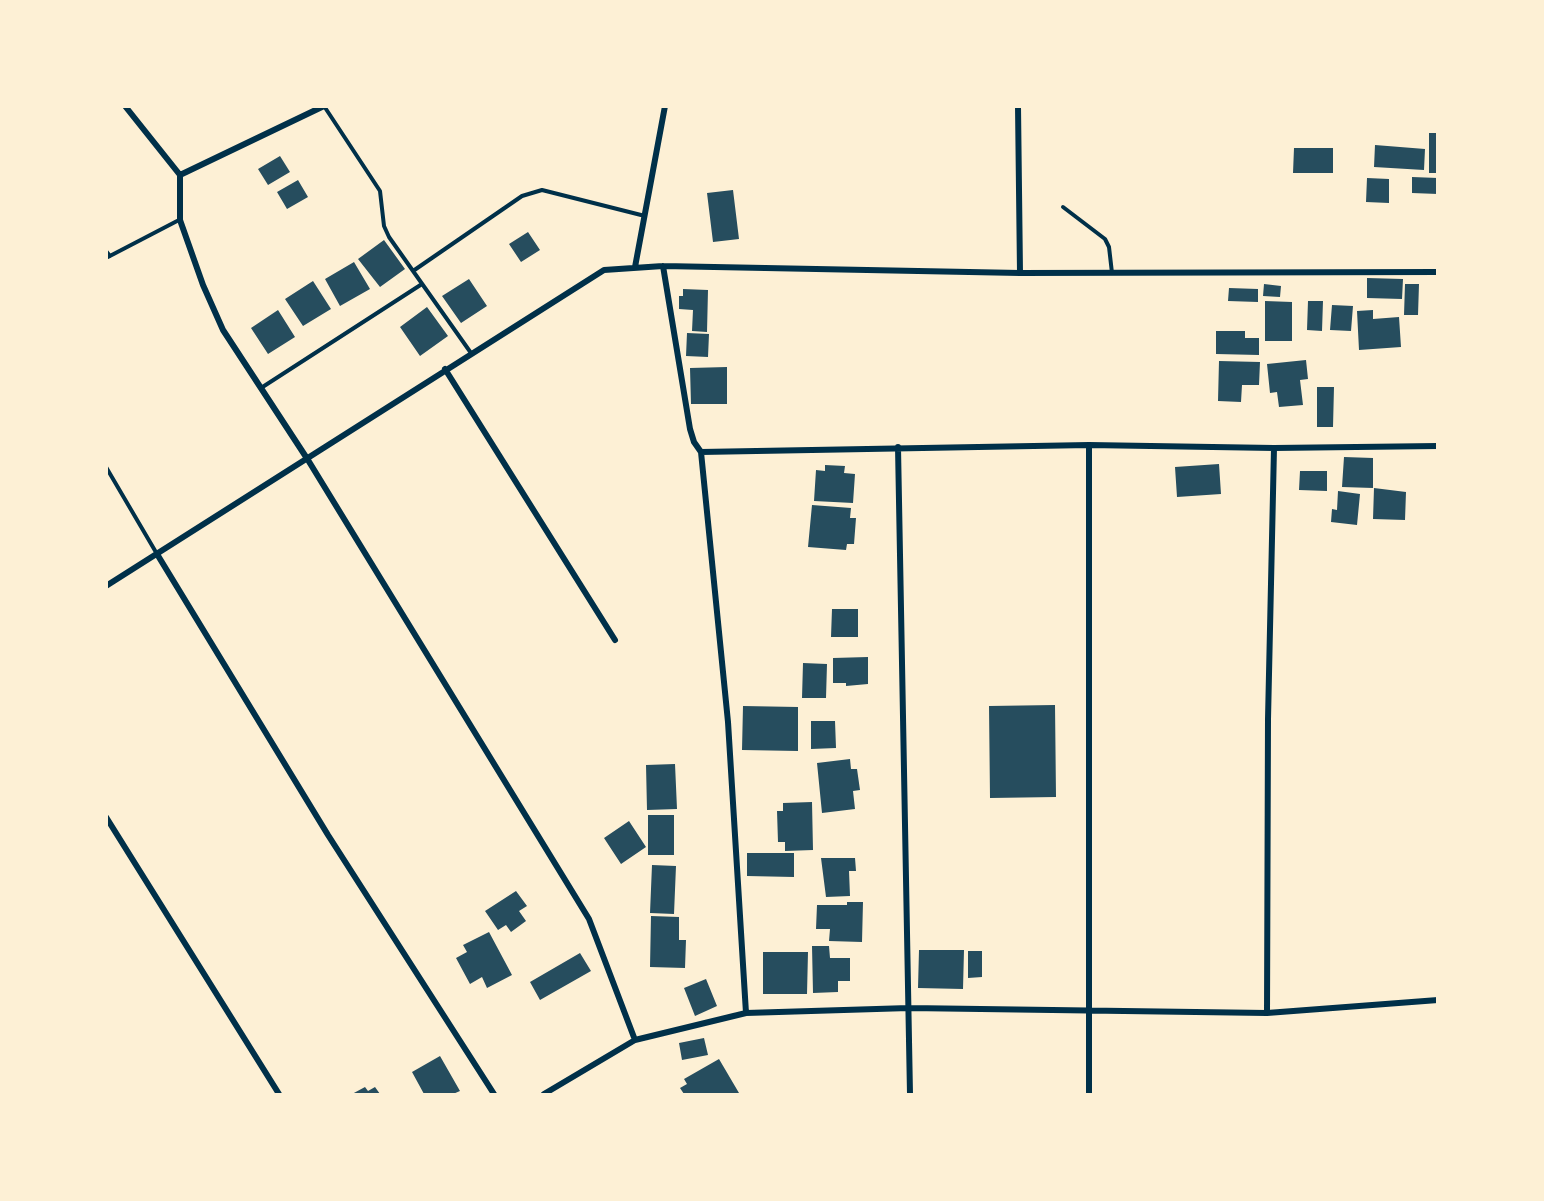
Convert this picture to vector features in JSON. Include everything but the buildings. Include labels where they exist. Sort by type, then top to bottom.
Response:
[{"type":"street","points":[[125,106],[180,175],[180,220],[203,285],[223,330],[308,460],[589,919],[635,1040]]},
{"type":"street","points":[[180,175],[324,106]]},
{"type":"street","points":[[635,267],[665,106]]},
{"type":"street","points":[[1018,106],[1020,273]]},
{"type":"street","points":[[663,266],[690,429],[694,442],[701,452],[728,722],[746,1013]]},
{"type":"street","points":[[106,586],[308,460],[445,369],[604,270],[663,266],[1020,273],[1437,272]]},
{"type":"street","points":[[445,369],[615,640]]},
{"type":"street","points":[[701,452],[1089,445],[1274,448],[1437,446]]},
{"type":"street","points":[[1089,445],[1089,1095]]},
{"type":"street","points":[[898,447],[910,1095]]},
{"type":"street","points":[[1267,1013],[1268,719],[1274,448]]},
{"type":"street","points":[[158,554],[328,835],[494,1095]]},
{"type":"street","points":[[106,817],[279,1095]]},
{"type":"street","points":[[544,1095],[635,1040],[746,1013],[909,1008],[1267,1013],[1437,1000]]},
{"type":"lane","points":[[324,106],[380,191],[384,226],[471,353]]},
{"type":"lane","points":[[413,271],[522,196],[542,190],[645,216]]},
{"type":"lane","points":[[1063,207],[1105,239],[1109,247],[1112,273]]},
{"type":"lane","points":[[106,251],[108,257],[180,220]]},
{"type":"lane","points":[[261,388],[422,284]]},
{"type":"lane","points":[[106,467],[158,554]]}]
